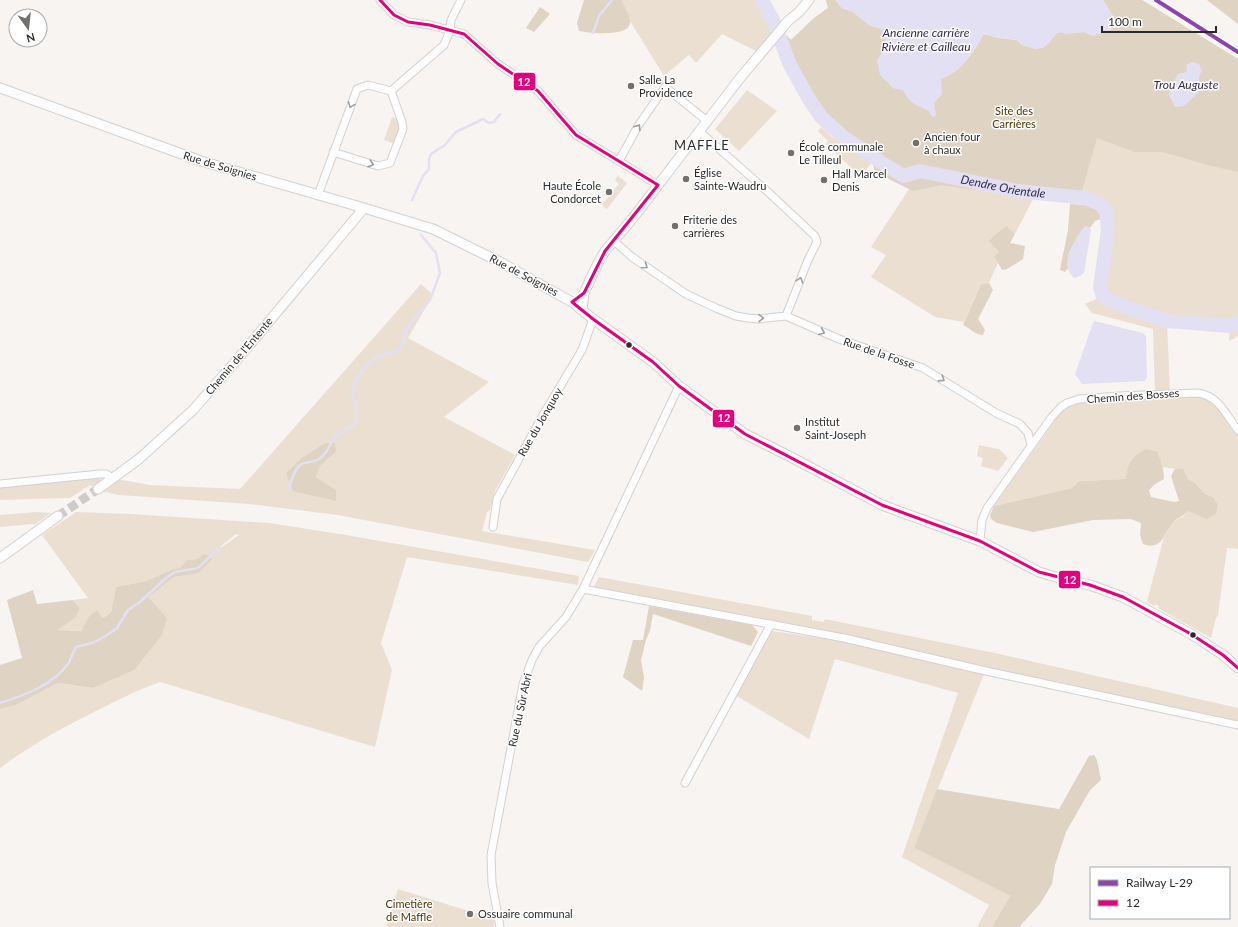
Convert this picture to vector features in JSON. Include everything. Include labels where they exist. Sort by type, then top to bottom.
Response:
[{"type":"street","points":[[380,0],[394,15],[408,22],[430,25],[464,34],[498,64],[538,91],[576,135],[658,185]]},
{"type":"street","points":[[391,90],[444,45],[450,31],[451,20],[461,0]]},
{"type":"street","points":[[582,310],[584,293],[599,261],[737,83],[788,21],[799,12],[809,0]]},
{"type":"street","points":[[318,195],[357,89],[368,84],[391,90]]},
{"type":"street","points":[[619,161],[638,126],[665,87],[707,121]]},
{"type":"street","name":"Rue de Soignies","points":[[0,88],[201,161],[364,208],[433,230],[500,262],[572,302],[653,362],[679,386],[745,434],[882,505],[980,541],[1039,572],[1090,585],[1123,597],[1191,634],[1238,668]]},
{"type":"street","points":[[333,152],[378,166],[390,162],[403,129],[391,90]]},
{"type":"street","points":[[699,131],[815,236],[817,242],[808,260],[786,316]]},
{"type":"street","name":"Chemin de l'Entente","points":[[98,489],[139,459],[193,410],[364,208]]},
{"type":"street","name":"Rue de la Fosse","points":[[614,241],[632,257],[686,294],[716,308],[736,316],[748,318],[758,319],[786,316],[839,339],[923,368],[996,413],[1020,424],[1028,433],[1031,445]]},
{"type":"street","points":[[572,302],[584,293]]},
{"type":"street","name":"Rue du Jonquoy","points":[[493,528],[497,499],[582,350],[593,319]]},
{"type":"street","name":"Rue du Sûr Abri","points":[[500,927],[492,888],[492,855],[523,684],[532,660],[539,647],[566,617],[583,589],[679,386]]},
{"type":"street","name":"Chemin des Bosses","points":[[1031,445],[1056,412],[1064,405],[1074,400],[1106,397],[1170,393],[1202,393],[1210,396],[1220,406],[1238,430]]},
{"type":"street","points":[[980,541],[981,525],[984,514],[1031,445]]},
{"type":"street","points":[[0,484],[100,474],[106,474],[113,478]]},
{"type":"street","points":[[0,558],[58,516]]},
{"type":"street","points":[[583,589],[844,638],[986,671],[1238,725]]},
{"type":"street","points":[[685,783],[771,624]]},
{"type":"green space","points":[[584,0],[621,0],[630,21],[629,26],[624,30],[609,33],[579,31],[577,23]]},
{"type":"green space","points":[[621,0],[759,0],[775,29],[756,51],[722,34],[696,63],[689,55],[664,76],[630,21]]},
{"type":"green space","points":[[826,0],[835,0],[877,61],[941,78],[1108,7],[1103,0],[1142,0],[1238,59],[1238,336],[1229,341],[1230,326],[1167,322],[1170,393],[1210,396],[1238,430],[1238,549],[1227,548],[1218,615],[1211,638],[1158,608],[1159,606],[1156,604],[1154,606],[1147,601],[1164,537],[1173,521],[1183,517],[1188,511],[1213,497],[1205,494],[1196,484],[1188,479],[1183,468],[1175,469],[1162,467],[1161,461],[1126,479],[1079,481],[1072,488],[994,506],[1056,419],[1056,412],[1067,403],[1155,394],[1153,329],[1092,313],[1085,304],[1103,296],[1100,287],[1108,230],[1106,210],[1100,204],[1085,198],[1018,191],[983,185],[976,189],[1033,199],[1015,234],[1006,227],[988,241],[999,252],[994,256],[998,263],[989,283],[981,284],[964,322],[935,317],[871,277],[886,255],[871,247],[909,189],[875,172],[871,156],[842,136],[821,117],[790,65],[782,40],[785,34],[791,40],[814,18],[828,8]]},
{"type":"green space","name":"Site des Carrières","points":[[826,0],[835,0],[842,8],[853,12],[869,25],[882,29],[886,38],[886,45],[877,61],[893,88],[903,90],[910,100],[936,116],[934,103],[942,94],[941,78],[954,72],[966,61],[976,48],[983,35],[1017,40],[1022,45],[1035,49],[1057,33],[1062,32],[1065,34],[1084,32],[1093,36],[1115,19],[1103,0],[1142,0],[1238,59],[1238,172],[1207,165],[1163,152],[1134,152],[1097,138],[1080,198],[1018,191],[983,185],[976,190],[941,185],[913,191],[875,172],[871,156],[842,136],[821,117],[790,65],[782,40],[785,34],[791,40],[814,18],[828,8]],"holes":[[[1202,70],[1199,76],[1199,92],[1191,99],[1178,74]]]},
{"type":"green space","points":[[1207,0],[1238,0],[1238,24]]},
{"type":"green space","points":[[540,7],[550,14],[534,32],[526,28]]},
{"type":"green space","points":[[747,90],[777,111],[739,151],[715,129]]},
{"type":"green space","points":[[392,117],[398,119],[400,127],[395,144],[384,140]]},
{"type":"green space","points":[[821,127],[832,137],[871,163],[861,177],[826,144],[828,141],[818,131]]},
{"type":"green space","points":[[618,176],[627,183],[607,209],[602,205],[619,184],[615,180]]},
{"type":"green space","points":[[1070,204],[1087,205],[1100,208],[1104,216],[1095,221],[1076,241],[1070,250],[1068,268],[1065,272],[1060,270],[1068,230]]},
{"type":"green space","points":[[1006,226],[1015,234],[1010,243],[1025,246],[1023,259],[1007,269],[1002,270],[994,256],[999,252],[988,241]]},
{"type":"green space","points":[[989,283],[993,290],[978,319],[985,330],[983,335],[980,335],[963,325],[981,284]]},
{"type":"green space","points":[[421,284],[433,295],[408,338],[489,382],[444,417],[515,455],[495,491],[482,531],[595,550],[588,562],[338,515],[249,504],[119,495],[101,491],[117,479],[150,485],[240,489]],"holes":[[[336,452],[320,466],[316,477],[330,486],[286,473]]]},
{"type":"green space","points":[[325,443],[335,443],[336,452],[320,466],[316,477],[336,490],[336,501],[293,491],[286,473],[302,458]]},
{"type":"green space","points":[[979,445],[999,449],[1008,458],[998,471],[981,466],[983,458],[977,456]]},
{"type":"green space","points":[[1146,449],[1157,452],[1164,475],[1164,479],[1155,484],[1149,490],[1151,497],[1174,502],[1179,501],[1171,476],[1175,469],[1183,468],[1188,479],[1196,484],[1205,494],[1213,497],[1218,505],[1216,514],[1207,519],[1188,511],[1173,522],[1159,543],[1150,546],[1143,544],[1140,535],[1141,523],[1131,519],[1093,520],[1033,532],[997,523],[991,519],[990,515],[994,506],[1072,488],[1079,481],[1126,479],[1128,468],[1134,457]]},
{"type":"green space","points":[[99,478],[101,481],[93,487],[90,485],[70,498],[0,500],[0,486]]},
{"type":"green space","points":[[35,512],[51,513],[34,525],[0,527],[0,515]]},
{"type":"green space","points":[[76,512],[269,523],[579,576],[578,585],[407,557],[381,643],[392,670],[375,747],[160,682],[124,697],[63,728],[37,743],[0,768],[0,709],[16,705],[58,683],[93,688],[147,597],[174,577],[199,573],[215,552],[239,535],[236,534],[210,555],[204,554],[197,559],[187,560],[181,567],[146,581],[116,587],[111,612],[103,618],[97,610],[89,616],[81,631],[57,630],[80,608],[73,600],[88,598],[42,535]]},
{"type":"green space","points":[[204,554],[210,555],[212,559],[199,573],[174,577],[148,597],[167,618],[162,635],[134,670],[93,688],[58,683],[16,705],[0,709],[0,665],[22,658],[7,600],[33,590],[37,604],[73,600],[80,608],[75,618],[57,630],[81,631],[89,616],[97,610],[103,618],[111,612],[116,587],[146,581],[181,567],[187,560],[197,559]]},
{"type":"green space","points":[[599,577],[812,616],[812,620],[824,622],[825,619],[995,653],[1238,708],[1238,725],[845,635],[594,587]]},
{"type":"green space","points":[[649,606],[752,625],[758,632],[751,646],[653,614],[641,660],[644,678],[642,691],[623,677],[633,640],[643,640]]},
{"type":"green space","points":[[772,631],[840,641],[984,674],[914,848],[1010,896],[992,927],[977,927],[989,905],[902,857],[958,693],[835,659],[809,739],[735,695]]},
{"type":"green space","points":[[1094,755],[1097,760],[1101,780],[1090,790],[1066,832],[1055,865],[1052,884],[1040,904],[1019,927],[992,927],[1010,896],[914,848],[937,789],[1059,809],[1089,756]]},
{"type":"green space","name":"Cimetière de Maffle","points":[[398,889],[494,919],[494,927],[386,927]]},
{"type":"water","name":"Ancienne carrière Rivière et Cailleau","points":[[835,0],[1103,0],[1115,19],[1111,30],[1093,36],[1084,32],[1065,34],[1062,32],[1057,33],[1043,48],[1035,49],[1022,45],[1017,40],[983,35],[976,48],[966,61],[954,72],[941,78],[942,94],[934,103],[936,116],[932,117],[929,111],[911,101],[903,90],[893,88],[880,75],[877,61],[887,44],[882,29],[869,25],[853,12],[842,8]]},
{"type":"water","name":"Trou Auguste","points":[[1192,62],[1199,64],[1202,70],[1199,76],[1199,92],[1184,106],[1175,107],[1169,95],[1172,85],[1178,74],[1187,72],[1186,65]]},
{"type":"water","points":[[1086,226],[1091,230],[1084,273],[1074,278],[1068,269],[1069,254],[1081,230]]},
{"type":"water","points":[[1095,321],[1143,333],[1146,336],[1147,377],[1145,381],[1082,384],[1075,374]]},
{"type":"waterway","points":[[593,33],[599,16],[612,0]]},
{"type":"waterway","name":"Dendre Orientale","points":[[762,0],[773,20],[790,65],[809,99],[821,117],[842,136],[904,176],[920,171],[1018,191],[1085,198],[1100,204],[1106,211],[1108,230],[1100,287],[1103,297],[1122,306],[1167,321],[1230,326],[1238,323]]},
{"type":"waterway","points":[[412,200],[423,176],[429,169],[431,154],[445,145],[456,132],[483,119],[489,123],[494,122],[500,114]]},
{"type":"waterway","points":[[287,491],[299,466],[303,463],[317,460],[322,457],[337,435],[356,424],[356,406],[352,395],[356,379],[365,367],[376,357],[397,351],[401,348],[408,327],[430,300],[440,273],[436,253],[421,235]]},
{"type":"waterway","points":[[0,703],[28,693],[46,684],[68,664],[76,647],[95,642],[107,635],[117,628],[128,610],[140,602],[166,578],[175,572],[198,568],[220,547]]},
{"type":"tunnel","points":[[58,516],[98,489]]},
{"type":"rail line","name":"L-29","points":[[1156,0],[1238,52]]},
{"type":"transit line","name":"12","points":[[380,0],[394,15],[408,22],[430,25],[464,34],[498,64],[538,91],[576,135],[658,185]]},
{"type":"transit line","name":"12","points":[[572,302],[584,293],[605,251],[658,185]]},
{"type":"transit line","name":"12","points":[[572,302],[653,362],[679,386],[745,434],[882,505],[980,541],[1039,572],[1090,585],[1123,597],[1191,634],[1223,655],[1238,668]]},
{"type":"place","name":"Salle La Providence","points":[[631,86]]},
{"type":"place","name":"Ancien four à chaux","points":[[916,143]]},
{"type":"place","name":"École communale Le Tilleul","points":[[791,153]]},
{"type":"place","name":"Église Sainte-Waudru","points":[[686,179]]},
{"type":"place","name":"Hall Marcel Denis","points":[[824,180]]},
{"type":"place","name":"Haute École Condorcet","points":[[609,192]]},
{"type":"place","name":"Friterie des carrières","points":[[675,226]]},
{"type":"place","name":"Institut Saint-Joseph","points":[[797,428]]},
{"type":"place","name":"Ossuaire communal","points":[[470,914]]},
{"type":"district","name":"MAFFLE","points":[[702,145]]}]
